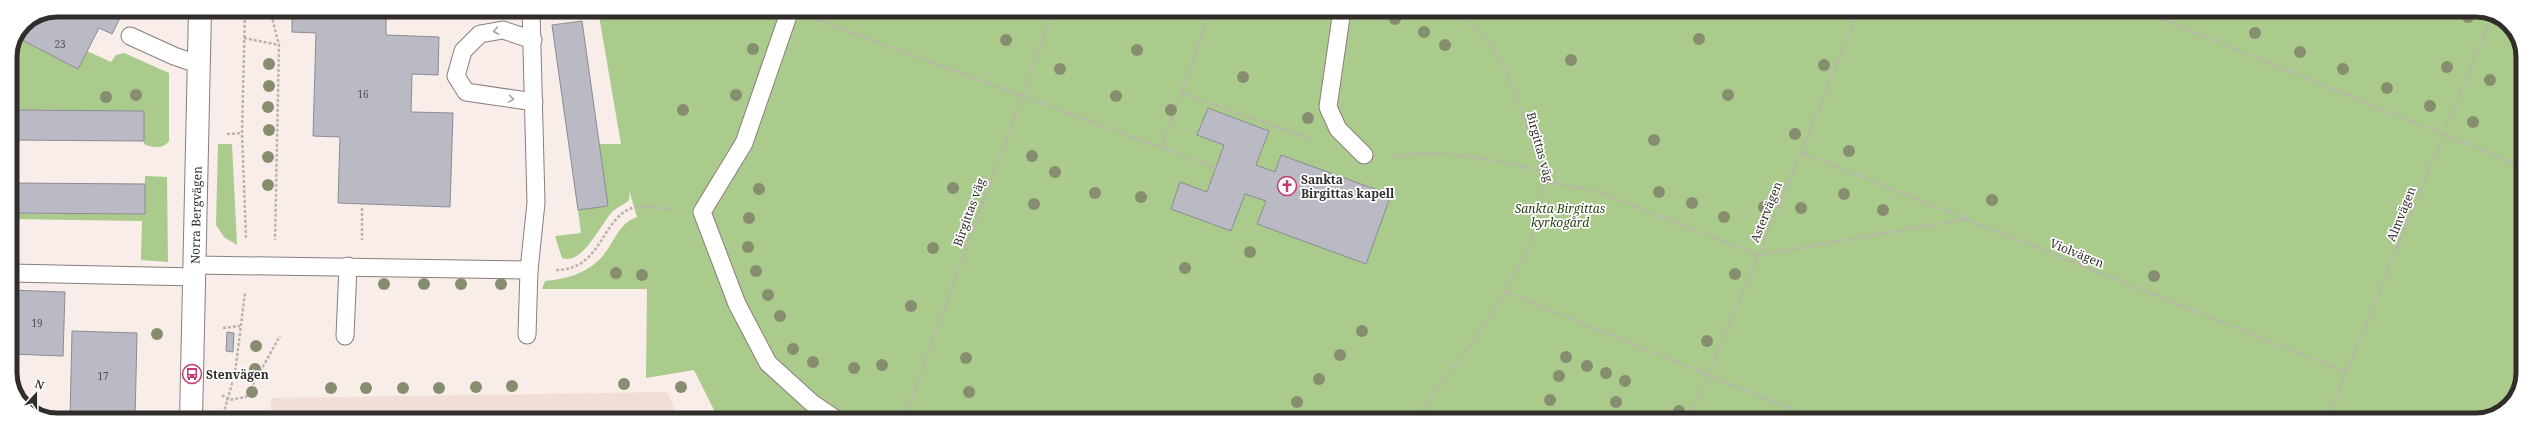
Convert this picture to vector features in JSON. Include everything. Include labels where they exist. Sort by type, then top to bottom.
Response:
[{"type":"street","name":"Norra Bergvägen","points":[[191,413],[196,271],[200,17]]},
{"type":"lane","points":[[527,335],[529,270],[536,203],[531,17]]},
{"type":"lane","points":[[788,17],[744,144],[702,212],[737,304],[768,363],[812,403],[827,413]]},
{"type":"lane","points":[[1341,17],[1328,107],[1338,129],[1364,155]]},
{"type":"lane","points":[[533,40],[502,30],[480,34],[463,51],[456,76],[466,92],[534,102]]},
{"type":"lane","points":[[130,36],[174,56],[200,65]]},
{"type":"lane","points":[[17,273],[196,271],[348,266],[529,270]]},
{"type":"lane","points":[[344,336],[348,266]]},
{"type":"path","points":[[245,17],[242,133],[246,246]]},
{"type":"path","points":[[272,17],[279,45],[275,246]]},
{"type":"path","points":[[810,17],[1216,168]]},
{"type":"path","name":"Birgittas väg","points":[[906,413],[1020,95],[1050,17]]},
{"type":"path","points":[[1162,148],[1209,17]]},
{"type":"path","name":"Birgittas väg","points":[[1419,413],[1506,292],[1533,236],[1543,205],[1539,170],[1528,127],[1509,76],[1493,47],[1461,17]]},
{"type":"path","name":"Astervägen","points":[[1691,413],[1759,255],[1856,17]]},
{"type":"path","points":[[2157,17],[2516,164]]},
{"type":"path","name":"Almvägen","points":[[2330,413],[2490,20]]},
{"type":"path","points":[[244,38],[279,45]]},
{"type":"path","points":[[1182,93],[1316,141]]},
{"type":"path","points":[[220,134],[242,133]]},
{"type":"path","name":"Violvägen","points":[[1800,152],[2346,372]]},
{"type":"path","points":[[1364,155],[1387,158],[1409,153],[1442,153],[1539,170]]},
{"type":"path","points":[[1541,181],[1593,190],[1759,255],[1968,219]]},
{"type":"path","points":[[529,270],[566,270],[590,257],[622,213],[634,207],[702,212]]},
{"type":"path","points":[[362,208],[362,246]]},
{"type":"path","points":[[224,413],[235,373],[245,288]]},
{"type":"path","points":[[1506,292],[1801,413]]},
{"type":"path","points":[[216,329],[240,326]]},
{"type":"path","points":[[229,400],[246,397],[280,336]]},
{"type":"path","points":[[1423,408],[1430,413]]},
{"type":"shaded area","points":[[667,392],[676,413],[271,413],[271,398]]},
{"type":"green space","name":"Sankta Birgittas kyrkogård","points":[[599,17],[2482,17],[2496,22],[2506,30],[2513,41],[2516,54],[2516,379],[2512,391],[2503,403],[2492,410],[2476,413],[716,413],[694,370],[646,378],[647,289],[542,289],[545,281],[575,275],[595,264],[606,252],[625,224],[637,217],[629,190],[628,201],[612,212],[584,250],[577,256],[569,259],[562,258],[555,236],[581,233],[578,210],[607,206],[599,144],[621,144]]},
{"type":"green space","points":[[21,40],[78,69],[87,51],[111,62],[116,55],[124,53],[169,73],[169,141],[167,144],[158,147],[144,144],[144,111],[17,110],[17,57],[20,41]]},
{"type":"green space","points":[[218,144],[232,144],[237,245],[224,237],[216,225]]},
{"type":"green space","points":[[145,176],[167,177],[168,262],[141,260],[142,221],[17,219],[17,213],[144,214]]},
{"type":"building","points":[[120,17],[112,34],[99,28],[78,69],[21,40],[35,24],[41,20],[49,18]]},
{"type":"building","points":[[292,17],[386,17],[386,35],[439,37],[438,75],[412,74],[411,112],[453,113],[450,207],[338,203],[340,137],[313,136],[316,33],[292,32]]},
{"type":"building","points":[[582,21],[608,206],[578,210],[552,25]]},
{"type":"building","name":"Sankta Birgittas kapell","points":[[1208,108],[1269,131],[1256,165],[1275,172],[1281,155],[1391,195],[1366,264],[1257,224],[1266,201],[1245,194],[1231,231],[1171,209],[1180,182],[1207,192],[1224,145],[1197,135]]},
{"type":"building","points":[[17,110],[144,111],[144,141],[17,140]]},
{"type":"building","points":[[17,183],[145,184],[145,214],[17,213]]},
{"type":"building","points":[[17,290],[65,292],[63,356],[17,354]]},
{"type":"building","points":[[72,331],[137,333],[135,413],[70,413]]},
{"type":"building","points":[[227,332],[234,333],[233,352],[226,351]]},
{"type":"place","name":"Sankta Birgittas kapell","points":[[1287,186]]},
{"type":"place","name":"Stenvägen","points":[[192,374]]}]
